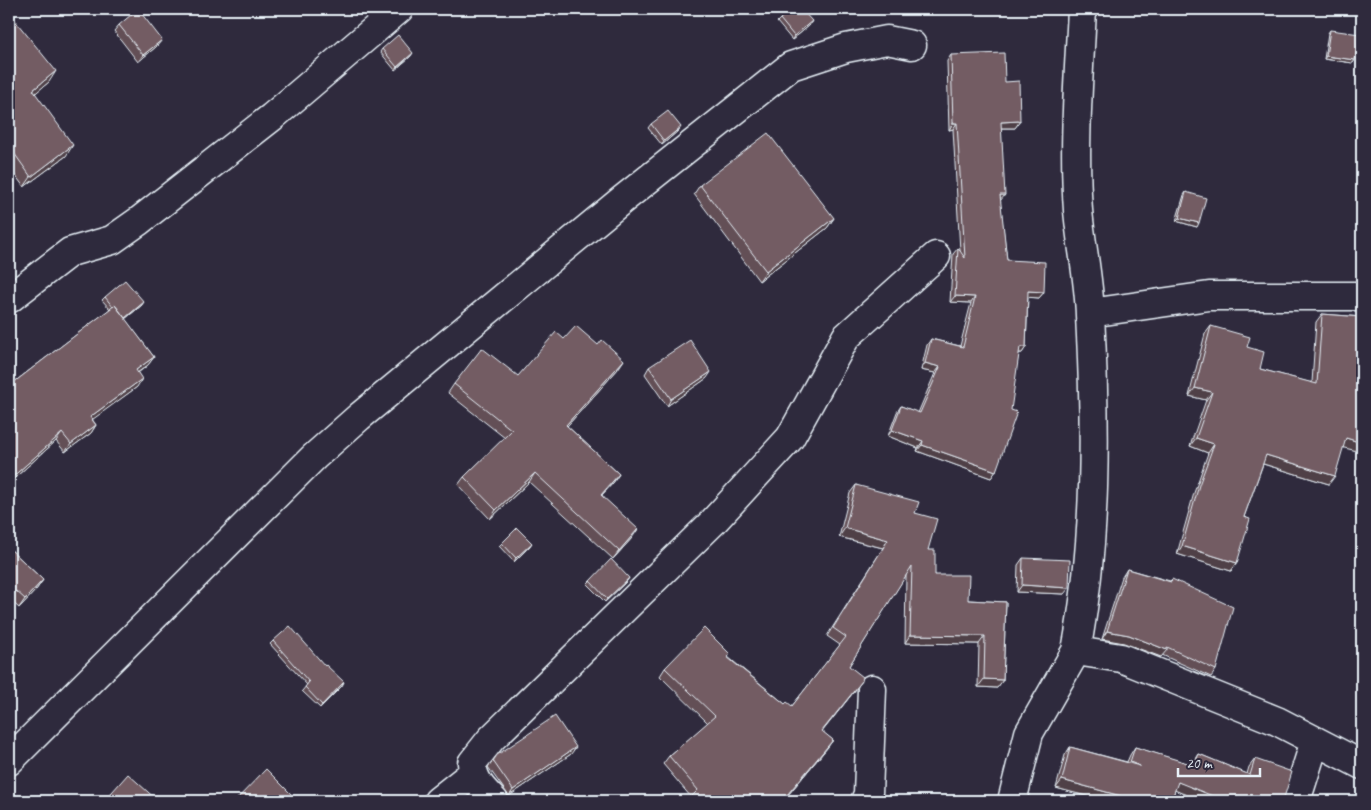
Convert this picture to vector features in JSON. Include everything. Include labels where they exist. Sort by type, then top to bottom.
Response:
[{"type":"street","points":[[9,299],[70,252],[112,240],[139,221],[272,117],[399,9]]},
{"type":"street","points":[[1012,801],[1029,733],[1076,651],[1087,574],[1092,480],[1090,314],[1078,208],[1078,104],[1082,9]]},
{"type":"street","points":[[9,761],[280,491],[359,417],[622,200],[783,72],[791,66],[846,48],[887,40],[912,45]]},
{"type":"street","points":[[494,801],[478,785],[472,774],[472,763],[491,739],[713,522],[790,438],[846,338],[936,256]]},
{"type":"street","points":[[1090,314],[1209,296],[1362,296]]},
{"type":"street","points":[[1076,651],[1120,658],[1277,720],[1362,765]]},
{"type":"street","points":[[866,801],[868,794],[872,689]]},
{"type":"street","points":[[1296,801],[1315,740]]},
{"type":"street","points":[[438,801],[472,774]]},
{"type":"building","points":[[138,9],[162,40],[143,55],[119,25]]},
{"type":"building","points":[[792,9],[801,9],[812,21],[794,36],[780,19]]},
{"type":"building","points":[[9,13],[56,71],[33,90],[73,145],[31,177],[9,146]]},
{"type":"building","points":[[1330,30],[1360,34],[1355,60],[1326,56]]},
{"type":"building","points":[[398,35],[413,53],[397,67],[382,49]]},
{"type":"building","points":[[1004,53],[1005,82],[1019,81],[1020,121],[1001,122],[1005,195],[1000,195],[1007,260],[1045,262],[1044,292],[1028,291],[1026,347],[1020,347],[1011,410],[1017,412],[996,471],[922,445],[923,441],[892,430],[901,406],[920,413],[940,367],[925,363],[931,339],[963,347],[975,297],[955,296],[958,248],[965,258],[957,123],[953,123],[951,55]]},
{"type":"building","points":[[668,111],[681,127],[664,141],[651,124]]},
{"type":"building","points":[[768,133],[834,218],[766,271],[700,185]]},
{"type":"building","points":[[1186,192],[1206,198],[1199,223],[1179,218]]},
{"type":"building","points":[[125,280],[144,302],[125,318],[115,305],[113,307],[105,297]]},
{"type":"building","points":[[115,305],[154,357],[136,370],[142,379],[90,417],[96,425],[71,444],[62,433],[9,480],[9,386]]},
{"type":"building","points":[[1322,314],[1362,317],[1362,443],[1346,438],[1335,476],[1266,455],[1244,517],[1250,519],[1237,563],[1182,546],[1199,485],[1214,444],[1196,438],[1212,392],[1195,388],[1211,326],[1250,337],[1247,347],[1264,352],[1260,369],[1317,384]]},
{"type":"building","points":[[576,326],[598,345],[602,340],[624,360],[566,425],[619,474],[601,495],[638,529],[619,551],[535,473],[496,510],[464,477],[512,430],[454,384],[482,348],[518,376],[556,332],[564,339]]},
{"type":"building","points":[[690,340],[711,372],[671,399],[649,367]]},
{"type":"building","points":[[856,485],[919,502],[915,513],[937,519],[928,550],[935,550],[935,575],[969,575],[968,600],[1006,602],[1003,680],[984,679],[985,636],[910,635],[912,566],[849,666],[863,677],[862,681],[822,731],[833,740],[782,801],[687,801],[698,790],[669,756],[715,716],[665,668],[704,628],[730,654],[727,657],[785,704],[787,702],[792,706],[846,637],[833,628],[888,540],[845,528]]},
{"type":"building","points":[[517,528],[532,543],[516,558],[502,543]]},
{"type":"building","points":[[9,548],[43,580],[25,599],[16,591],[9,599]]},
{"type":"building","points":[[1023,558],[1070,560],[1069,588],[1022,585]]},
{"type":"building","points":[[611,559],[629,578],[607,599],[590,581]]},
{"type":"building","points":[[1127,569],[1171,582],[1172,579],[1233,607],[1216,670],[1167,647],[1167,650],[1129,635],[1107,631]]},
{"type":"building","points":[[290,626],[325,666],[344,682],[322,705],[305,687],[309,682],[273,641]]},
{"type":"building","points":[[555,716],[576,747],[513,790],[493,761],[497,755]]},
{"type":"building","points":[[1070,747],[1140,766],[1130,762],[1135,747],[1194,765],[1199,754],[1250,775],[1255,759],[1292,772],[1283,801],[1238,801],[1222,796],[1220,799],[1178,782],[1171,801],[1119,801],[1121,796],[1062,780]]},
{"type":"building","points":[[266,769],[296,799],[294,801],[235,801]]},
{"type":"building","points":[[128,774],[158,801],[104,801]]}]
